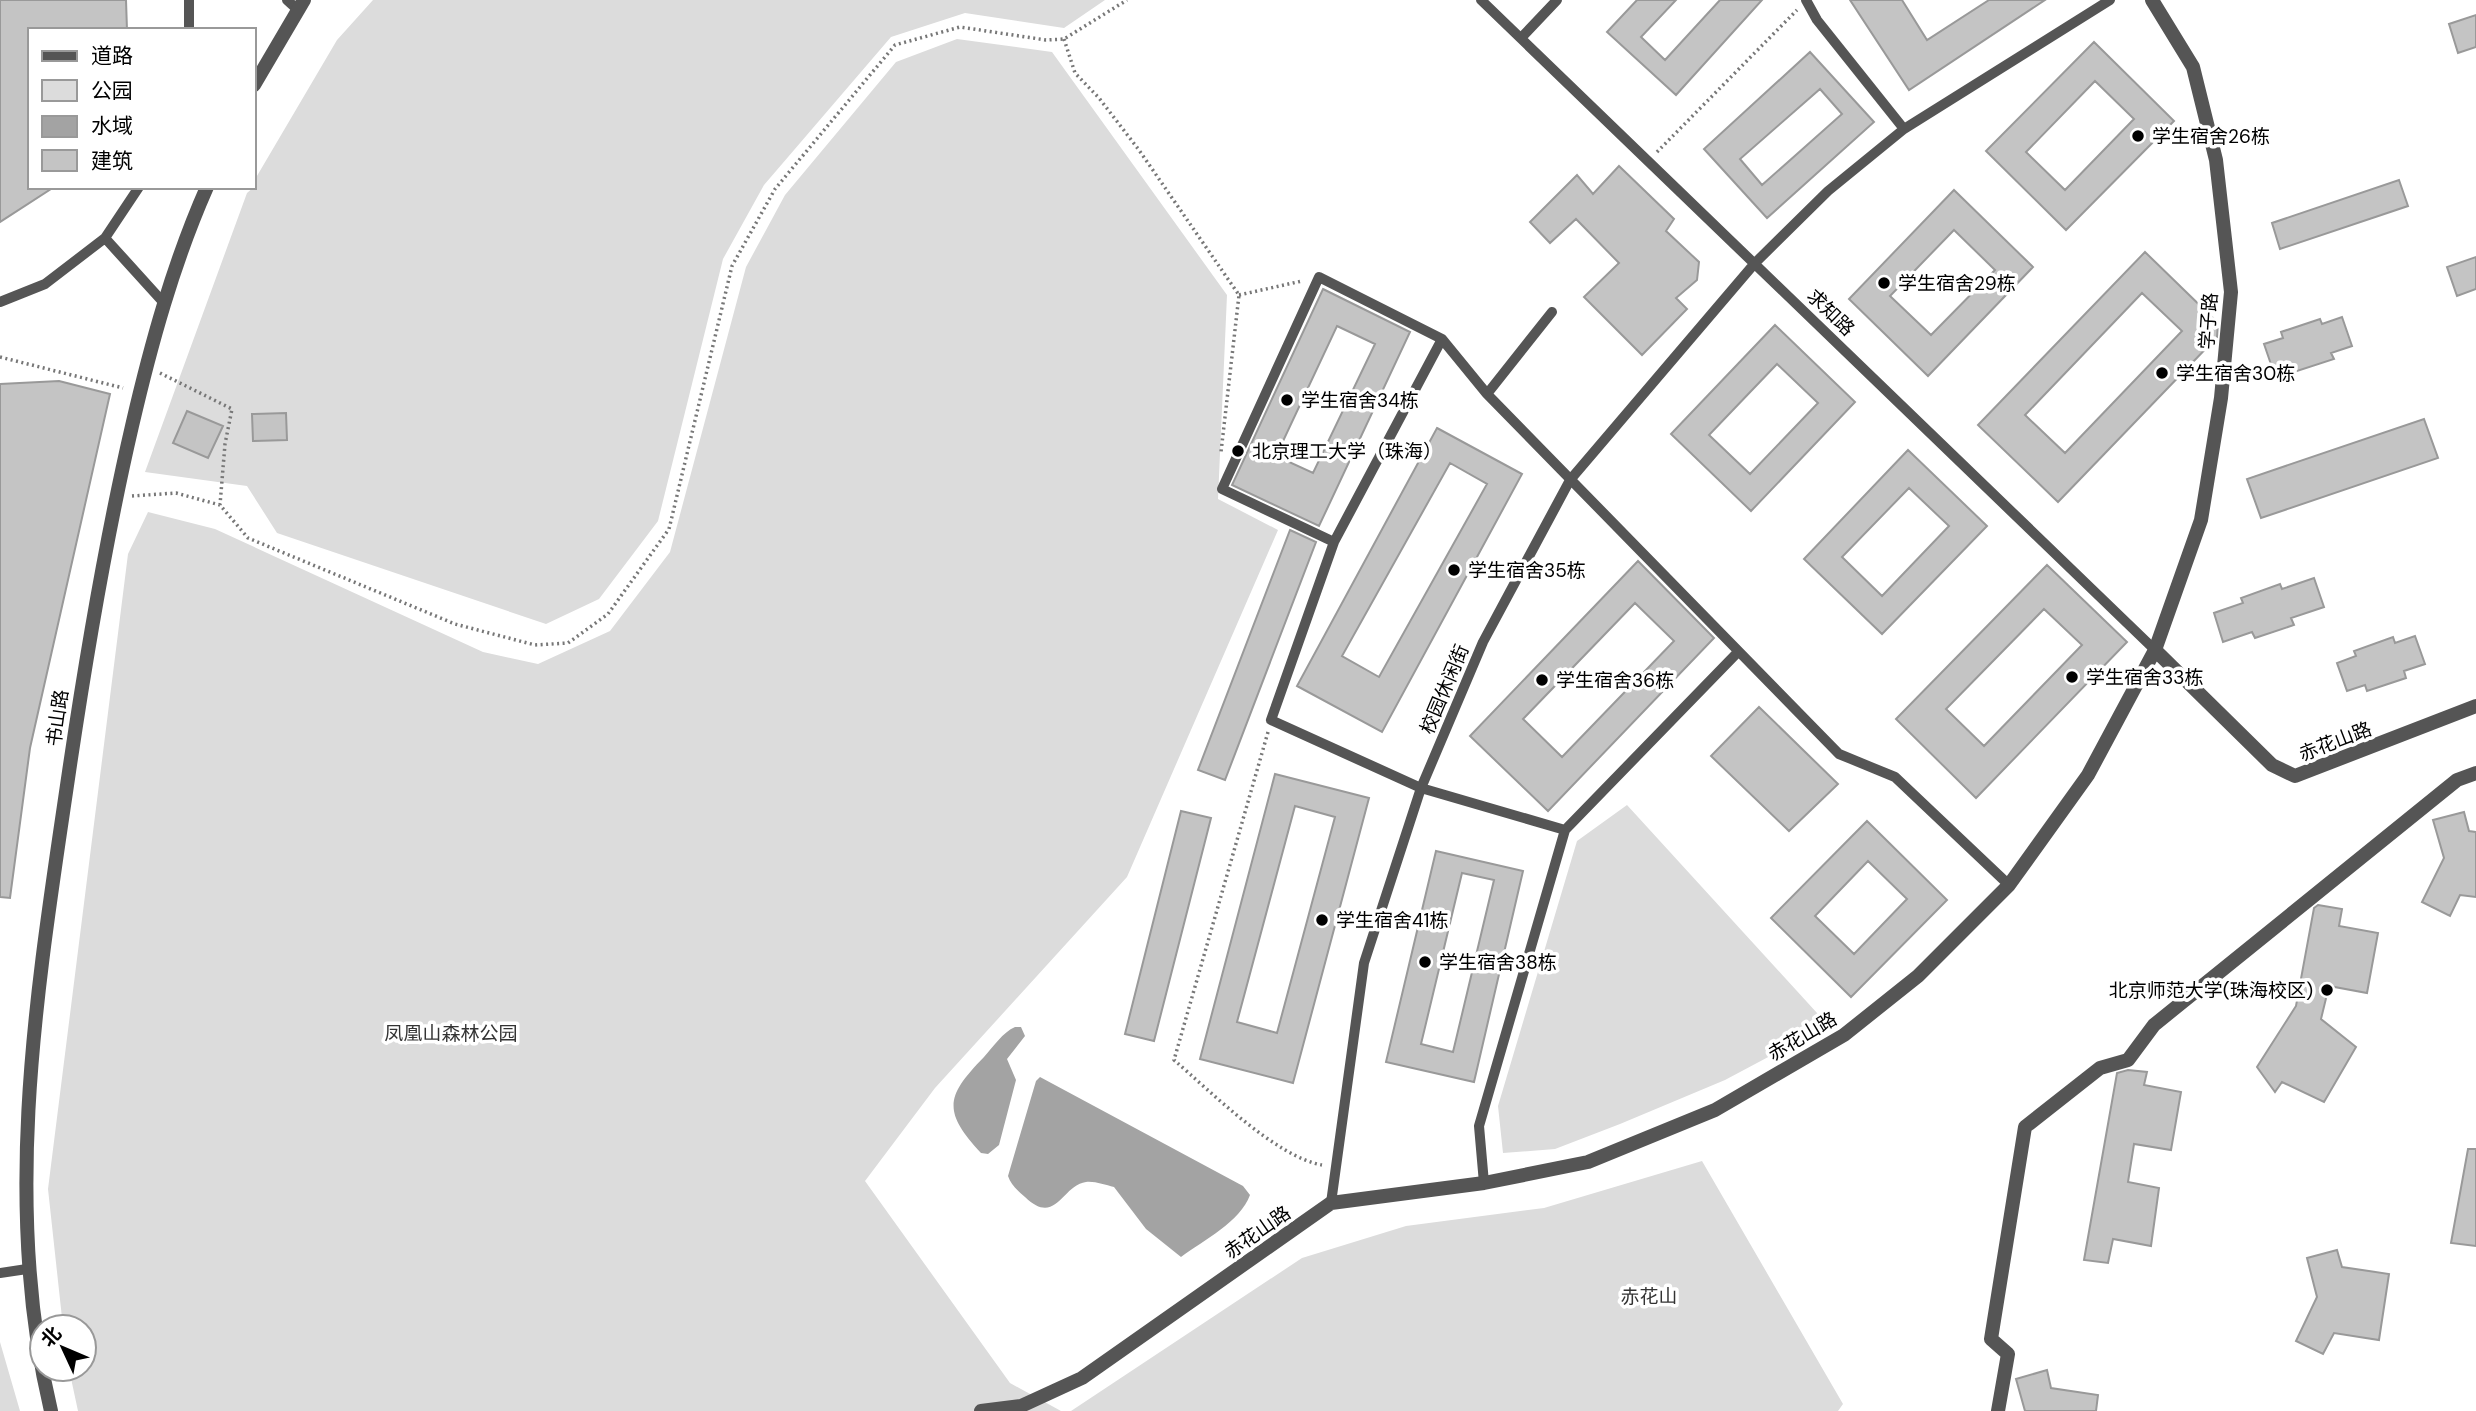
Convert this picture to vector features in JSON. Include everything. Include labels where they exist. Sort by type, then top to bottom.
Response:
[{"type":"street","name":"学子路","points":[[2152,0],[2193,67],[2216,160],[2231,292],[2221,398],[2201,520],[2155,650]]},
{"type":"street","points":[[256,82],[301,5]]},
{"type":"street","name":"书山路","points":[[27,1269],[25,1165],[29,1087],[40,981],[85,666],[116,498],[140,392],[163,302],[206,189]]},
{"type":"street","name":"赤花山路","points":[[981,1411],[1021,1406],[1082,1378],[1331,1203],[1484,1183],[1588,1162],[1715,1110],[1844,1035],[1918,976],[2009,886],[2088,775],[2155,650],[2272,765],[2295,776],[2476,706]]},
{"type":"street","points":[[1998,1411],[2008,1354],[1992,1339],[2025,1127],[2100,1068],[2128,1060],[2154,1025],[2457,780],[2476,773]]},
{"type":"street","points":[[27,1269],[34,1329],[51,1411]]},
{"type":"lane","points":[[188,28],[189,0]]},
{"type":"lane","points":[[287,0],[301,5]]},
{"type":"lane","name":"求知路","points":[[1481,0],[2155,650]]},
{"type":"lane","points":[[1521,38],[1557,0]]},
{"type":"lane","points":[[1806,0],[1817,20],[1905,129]]},
{"type":"lane","name":"校园休闲街","points":[[1331,1203],[1364,963],[1421,788],[1483,642],[1570,480],[1755,263],[1828,191],[1905,129],[2110,0]]},
{"type":"lane","points":[[0,302],[45,284],[105,238],[138,189]]},
{"type":"lane","points":[[105,238],[163,302]]},
{"type":"lane","points":[[1334,542],[1222,489],[1319,277],[1442,339],[1487,394],[1737,653],[1839,754],[1895,777],[2009,886]]},
{"type":"lane","points":[[1487,394],[1552,312]]},
{"type":"lane","points":[[1442,339],[1334,542],[1271,720],[1421,788],[1564,830]]},
{"type":"lane","points":[[1484,1183],[1479,1126],[1564,830],[1737,653]]},
{"type":"lane","points":[[0,1273],[27,1269]]},
{"type":"path","points":[[116,498],[176,493],[220,505],[248,538],[455,625],[535,645],[568,643],[608,614],[669,529],[733,266],[775,189],[895,45],[960,27],[1046,40],[1064,38],[1127,0]]},
{"type":"path","points":[[1648,160],[1806,0]]},
{"type":"path","points":[[1064,38],[1075,73],[1099,98],[1139,150],[1239,295],[1221,433],[1221,455]]},
{"type":"path","points":[[1239,295],[1319,277]]},
{"type":"path","points":[[0,357],[140,392]]},
{"type":"path","points":[[147,366],[232,409],[225,444],[220,505]]},
{"type":"path","points":[[1271,720],[1174,1060],[1239,1116],[1304,1162],[1336,1168]]},
{"type":"green space","points":[[373,0],[1105,0],[1064,28],[965,13],[891,37],[764,185],[723,259],[658,521],[599,599],[546,624],[277,533],[247,486],[145,472],[247,193],[256,189],[256,178],[337,40]]},
{"type":"green space","name":"凤凰山森林公园","points":[[957,39],[1052,52],[1227,295],[1218,499],[1278,530],[1127,877],[935,1088],[865,1181],[1010,1383],[1061,1411],[78,1411],[72,1383],[98,1383],[98,1313],[61,1313],[48,1189],[128,554],[148,512],[215,529],[483,652],[538,664],[610,631],[670,552],[746,267],[785,195],[896,62]]},
{"type":"green space","points":[[1627,805],[1828,1025],[1725,1080],[1620,1124],[1555,1149],[1503,1153],[1498,1106],[1577,841]]},
{"type":"green space","name":"赤花山","points":[[1702,1161],[1843,1404],[1838,1411],[1071,1411],[1302,1258],[1406,1226],[1544,1208]]},
{"type":"green space","points":[[0,1342],[20,1411],[0,1411]]},
{"type":"water","points":[[1015,1027],[1021,1027],[1025,1036],[1007,1059],[1016,1080],[999,1145],[988,1154],[981,1153],[960,1126],[955,1114],[956,1093],[998,1040]]},
{"type":"water","points":[[1040,1077],[1243,1186],[1250,1195],[1245,1205],[1230,1222],[1181,1257],[1146,1229],[1114,1187],[1086,1182],[1078,1185],[1052,1206],[1044,1208],[1036,1205],[1015,1188],[1008,1176],[1036,1081]]},
{"type":"building","points":[[0,0],[126,0],[127,28],[28,28],[28,189],[51,189],[0,222]]},
{"type":"building","points":[[1637,0],[1676,0],[1641,37],[1665,60],[1720,0],[1762,0],[1676,95],[1607,32]]},
{"type":"building","points":[[1850,0],[1902,0],[1927,40],[1989,0],[2045,0],[1909,90]]},
{"type":"building","points":[[2476,15],[2476,47],[2458,53],[2449,24]]},
{"type":"building","name":"学生宿舍26栋","points":[[2094,42],[2174,121],[2066,230],[1986,151]],"holes":[[[2095,81],[2134,119],[2065,190],[2026,152]]]},
{"type":"building","points":[[1810,52],[1874,122],[1767,218],[1704,149]],"holes":[[[1820,89],[1842,114],[1762,185],[1740,159]]]},
{"type":"building","points":[[1619,166],[1674,219],[1666,231],[1699,262],[1697,280],[1676,298],[1687,309],[1642,355],[1584,297],[1619,263],[1576,219],[1550,243],[1530,222],[1577,175],[1593,194]]},
{"type":"building","points":[[2399,180],[2408,206],[2280,249],[2272,223]]},
{"type":"building","name":"学生宿舍29栋","points":[[1954,190],[2033,267],[1928,376],[1849,299]],"holes":[[[1954,230],[1995,270],[1931,335],[1890,296]]]},
{"type":"building","name":"学生宿舍30栋","points":[[2145,252],[2218,323],[2217,337],[2058,502],[1978,425]],"holes":[[[2142,293],[2182,331],[2065,453],[2025,415]]]},
{"type":"building","points":[[2476,257],[2476,289],[2457,296],[2447,267]]},
{"type":"building","name":"学生宿舍34栋","points":[[1323,289],[1410,332],[1319,526],[1232,485]],"holes":[[[1337,326],[1375,344],[1313,473],[1276,456]]]},
{"type":"building","points":[[2342,317],[2352,346],[2331,353],[2334,359],[2294,372],[2293,366],[2274,373],[2264,344],[2283,338],[2281,332],[2320,319],[2322,324]]},
{"type":"building","points":[[1775,325],[1855,402],[1751,511],[1671,434]],"holes":[[[1777,364],[1818,403],[1750,474],[1709,435]]]},
{"type":"building","points":[[59,381],[110,394],[30,748],[10,898],[0,897],[0,384]]},
{"type":"building","points":[[187,411],[223,426],[208,458],[173,443]]},
{"type":"building","points":[[286,413],[287,440],[253,441],[252,414]]},
{"type":"building","points":[[2424,419],[2438,458],[2261,518],[2247,479]]},
{"type":"building","name":"学生宿舍35栋","points":[[1437,428],[1522,474],[1382,732],[1297,686]],"holes":[[[1450,463],[1487,484],[1379,677],[1342,656]]]},
{"type":"building","points":[[1908,450],[1987,526],[1882,634],[1804,559]],"holes":[[[1909,488],[1949,526],[1882,596],[1842,557]]]},
{"type":"building","points":[[1290,530],[1316,542],[1225,780],[1198,770]]},
{"type":"building","name":"学生宿舍36栋","points":[[1638,561],[1714,638],[1548,811],[1470,736]],"holes":[[[1635,603],[1674,641],[1562,757],[1523,719]]]},
{"type":"building","name":"学生宿舍33栋","points":[[2047,565],[2127,642],[1976,798],[1896,719]],"holes":[[[2044,609],[2082,645],[1984,746],[1946,709]]]},
{"type":"building","points":[[2314,578],[2324,607],[2291,618],[2294,625],[2255,638],[2252,632],[2223,642],[2214,613],[2243,603],[2241,598],[2280,584],[2282,589]]},
{"type":"building","points":[[2415,636],[2425,664],[2404,671],[2406,678],[2367,691],[2365,685],[2347,691],[2337,663],[2356,656],[2354,651],[2393,637],[2395,643]]},
{"type":"building","points":[[1759,707],[1838,784],[1789,831],[1711,756]]},
{"type":"building","name":"学生宿舍41栋","points":[[1275,774],[1369,798],[1293,1083],[1200,1059]],"holes":[[[1295,806],[1335,817],[1277,1033],[1237,1022]]]},
{"type":"building","points":[[1181,811],[1211,818],[1154,1041],[1125,1034]]},
{"type":"building","points":[[2464,812],[2469,831],[2476,832],[2476,897],[2460,895],[2450,916],[2422,902],[2444,858],[2433,820]]},
{"type":"building","points":[[1867,821],[1947,900],[1851,997],[1771,918]],"holes":[[[1868,861],[1907,899],[1854,954],[1815,916]]]},
{"type":"building","name":"学生宿舍38栋","points":[[1436,851],[1523,871],[1474,1082],[1386,1062]],"holes":[[[1462,873],[1494,880],[1453,1052],[1421,1044]]]},
{"type":"building","points":[[2318,905],[2342,909],[2339,926],[2378,933],[2367,993],[2329,986],[2321,1019],[2356,1047],[2324,1102],[2282,1082],[2275,1092],[2257,1067],[2296,1006],[2314,908]]},
{"type":"building","points":[[2128,1070],[2147,1072],[2144,1085],[2181,1092],[2171,1150],[2134,1144],[2128,1182],[2159,1188],[2151,1246],[2113,1239],[2108,1263],[2084,1260],[2117,1073]]},
{"type":"building","points":[[2468,1149],[2476,1149],[2476,1246],[2451,1243]]},
{"type":"building","points":[[2337,1250],[2342,1267],[2389,1274],[2379,1340],[2334,1333],[2323,1354],[2296,1341],[2317,1297],[2307,1258]]},
{"type":"building","points":[[2047,1370],[2051,1388],[2098,1395],[2096,1411],[2025,1411],[2016,1379]]},
{"type":"place","name":"学生宿舍26栋","points":[[2138,136]]},
{"type":"place","name":"学生宿舍29栋","points":[[1884,283]]},
{"type":"place","name":"学生宿舍30栋","points":[[2162,373]]},
{"type":"place","name":"学生宿舍34栋","points":[[1287,400]]},
{"type":"place","name":"北京理工大学（珠海）","points":[[1238,451]]},
{"type":"place","name":"学生宿舍35栋","points":[[1454,570]]},
{"type":"place","name":"学生宿舍33栋","points":[[2072,677]]},
{"type":"place","name":"学生宿舍36栋","points":[[1542,680]]},
{"type":"place","name":"学生宿舍41栋","points":[[1322,920]]},
{"type":"place","name":"学生宿舍38栋","points":[[1425,962]]},
{"type":"place","name":"北京师范大学(珠海校区)","points":[[2327,990]]}]
